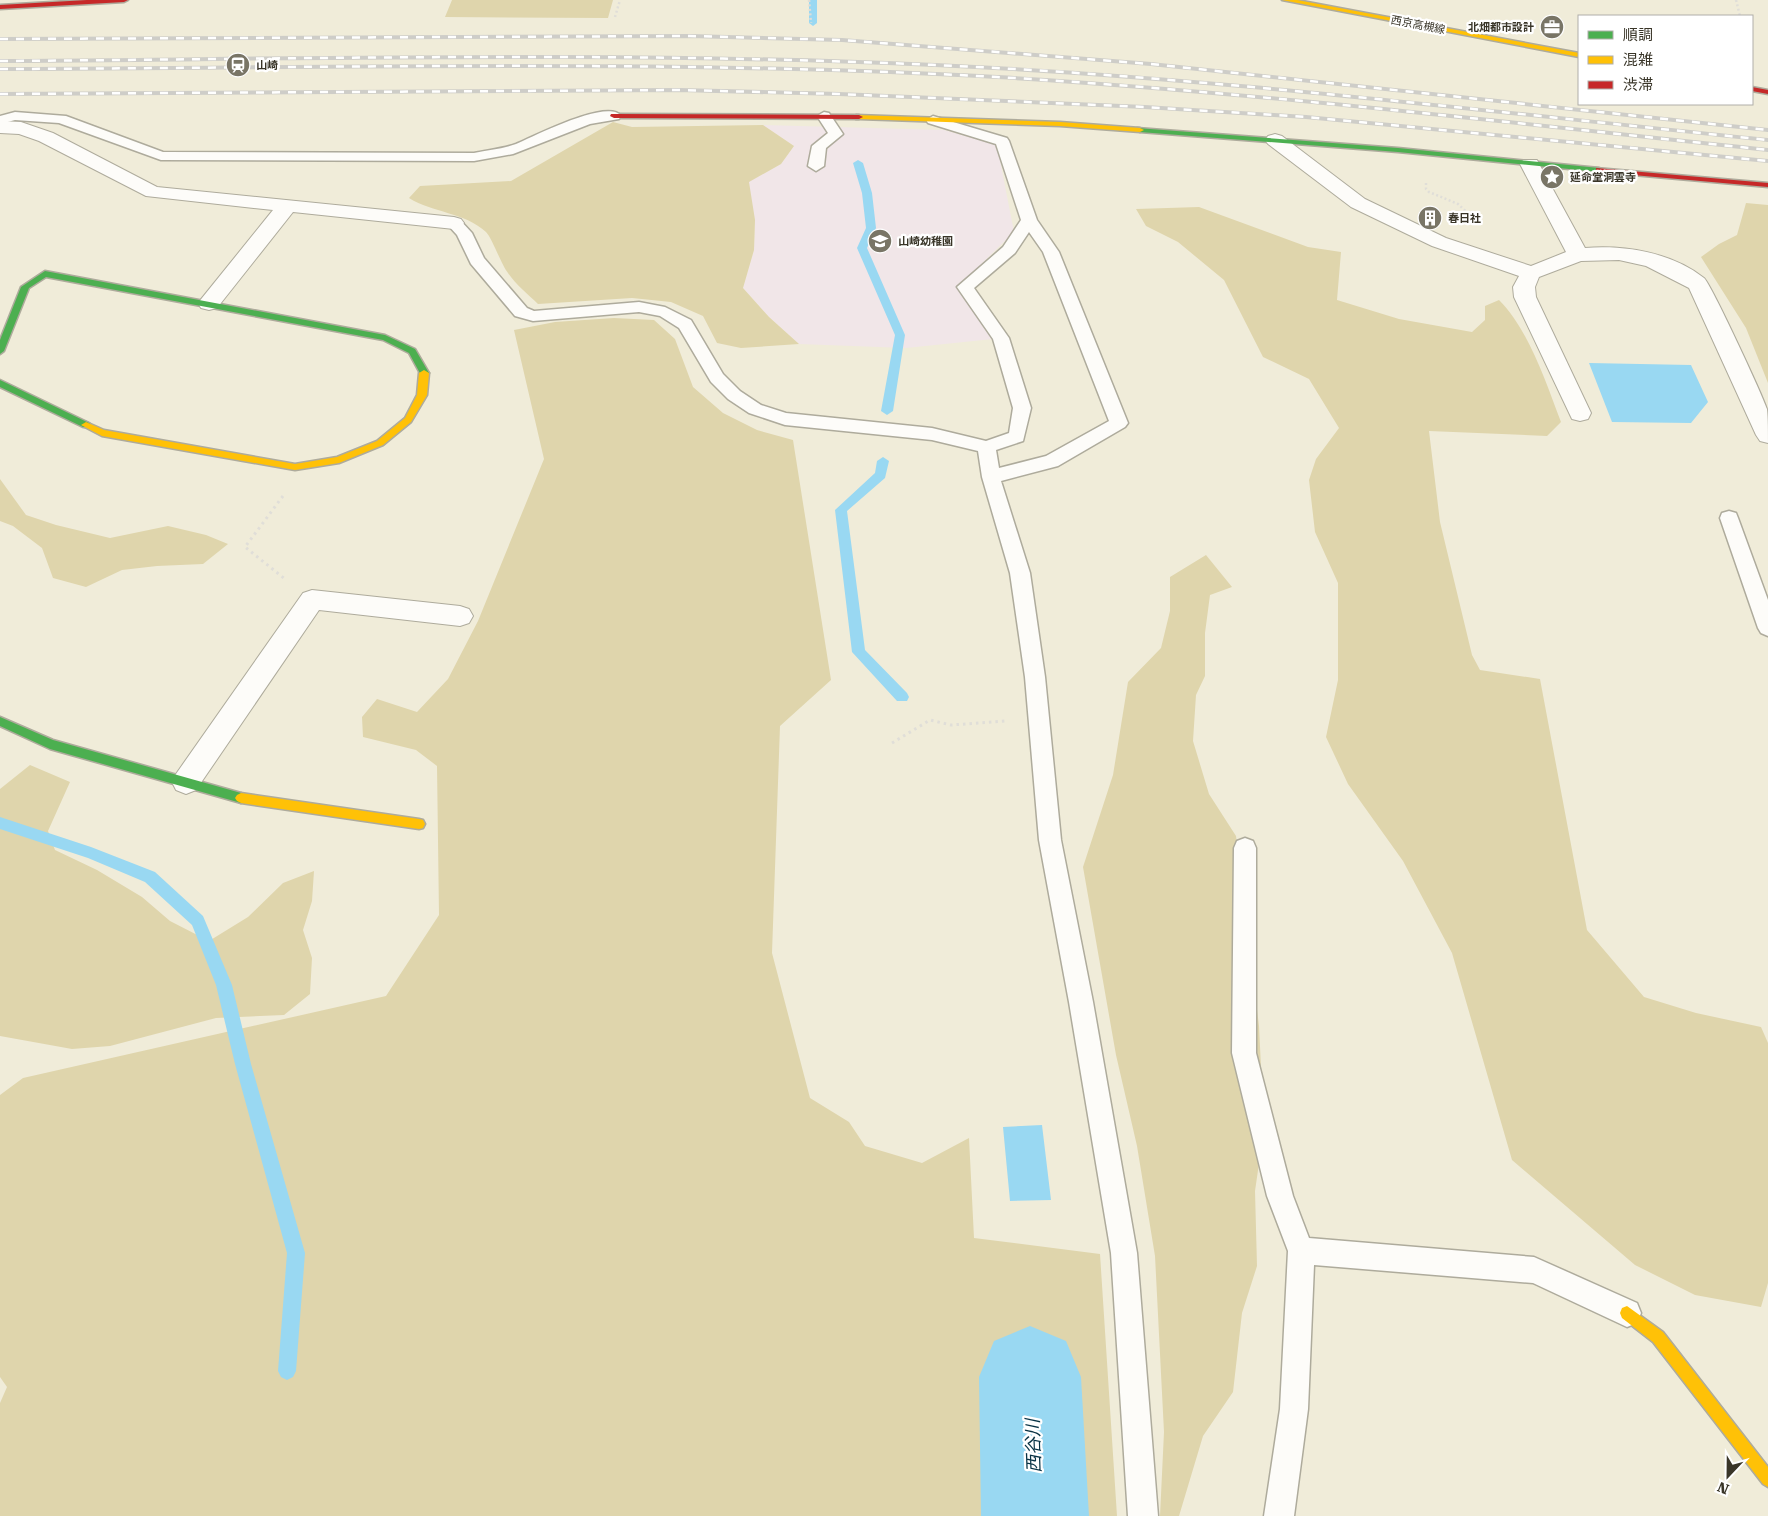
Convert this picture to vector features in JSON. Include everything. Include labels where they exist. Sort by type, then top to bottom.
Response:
[{"type":"street","points":[[0,7],[124,0]]},
{"type":"street","name":"西京高槻線","points":[[1286,0],[1578,56]]},
{"type":"street","points":[[1753,89],[1768,92]]},
{"type":"street","points":[[614,116],[824,116],[1060,124],[1275,140],[1768,185]]},
{"type":"street","points":[[0,127],[21,128],[46,137],[154,192],[454,223]]},
{"type":"street","points":[[1275,140],[1358,203],[1440,242],[1531,273],[1578,255],[1625,254],[1648,259],[1682,274],[1698,284],[1768,436]]},
{"type":"street","points":[[1530,164],[1578,255]]},
{"type":"street","points":[[209,303],[288,205]]},
{"type":"street","points":[[1531,273],[1524,287],[1526,297],[1580,413]]},
{"type":"street","points":[[0,351],[25,287],[45,274],[209,303],[385,338],[412,351],[424,372],[422,395],[408,420],[380,443],[339,460],[295,467],[102,432],[0,383]]},
{"type":"street","points":[[186,782],[312,600],[460,616]]},
{"type":"street","points":[[0,721],[50,744],[235,797],[419,824]]},
{"type":"street","points":[[1627,1313],[1658,1338],[1768,1479]]},
{"type":"lane","points":[[0,120],[14,116],[61,119],[161,156],[474,158],[508,151],[582,121],[599,116],[614,116]]},
{"type":"lane","points":[[816,166],[814,143],[836,134],[824,116]]},
{"type":"lane","points":[[932,120],[1002,141],[1029,220],[1051,252],[1120,424],[1052,461],[992,476]]},
{"type":"lane","points":[[454,223],[464,233],[477,260],[521,312],[533,316],[639,307],[665,312],[685,324],[717,378],[734,395],[755,409],[785,419],[932,434],[986,447],[1017,437],[1022,408],[1001,338],[965,287],[1009,250],[1029,220]]},
{"type":"lane","points":[[986,447],[992,476],[1020,573],[1036,677],[1050,840],[1083,1012],[1124,1253],[1143,1516]]},
{"type":"lane","points":[[1729,518],[1768,628]]},
{"type":"lane","points":[[1245,848],[1244,1053],[1280,1196],[1301,1251],[1294,1409],[1279,1516]]},
{"type":"lane","points":[[1301,1251],[1534,1270],[1627,1313]]},
{"type":"path","points":[[615,17],[620,0]]},
{"type":"path","points":[[809,0],[811,23]]},
{"type":"path","points":[[1736,0],[1740,15]]},
{"type":"path","points":[[1428,192],[1458,204],[1472,217]]},
{"type":"path","points":[[288,489],[244,547],[312,600]]},
{"type":"path","points":[[892,743],[930,720],[951,725],[1039,718]]},
{"type":"shaded area","points":[[452,0],[613,0],[608,18],[445,17]]},
{"type":"shaded area","points":[[613,122],[632,127],[763,125],[794,146],[781,164],[749,182],[755,220],[754,250],[743,288],[769,317],[799,344],[741,348],[717,343],[703,316],[671,302],[632,298],[538,304],[508,273],[486,232],[468,220],[428,207],[409,198],[420,186],[511,181]]},
{"type":"shaded area","name":"山崎幼稚園","points":[[763,125],[944,130],[997,145],[1014,232],[959,286],[993,339],[906,348],[799,344],[769,317],[743,288],[754,250],[755,220],[748,182],[781,164],[794,146]]},
{"type":"shaded area","points":[[1746,203],[1768,205],[1768,383],[1746,328],[1701,257],[1719,244],[1737,235]]},
{"type":"shaded area","points":[[1199,207],[1308,247],[1341,252],[1337,300],[1399,319],[1472,332],[1485,320],[1485,306],[1499,300],[1510,312],[1528,342],[1543,374],[1561,422],[1547,436],[1429,431],[1440,522],[1472,655],[1480,670],[1540,679],[1587,930],[1644,997],[1696,1013],[1761,1027],[1768,1043],[1768,1283],[1761,1307],[1695,1295],[1635,1265],[1512,1160],[1452,953],[1403,861],[1348,784],[1326,737],[1338,680],[1338,583],[1315,532],[1309,480],[1316,459],[1339,428],[1309,379],[1263,357],[1224,280],[1178,242],[1146,226],[1136,209]]},
{"type":"shaded area","points":[[614,318],[654,320],[675,339],[693,387],[723,413],[757,430],[793,440],[831,680],[780,726],[772,953],[810,1098],[849,1122],[865,1146],[922,1163],[969,1138],[974,1238],[1100,1254],[1117,1516],[0,1516],[0,1403],[7,1387],[0,1377],[0,1095],[23,1078],[386,996],[439,915],[437,766],[416,750],[363,737],[362,717],[377,699],[417,712],[448,679],[478,621],[544,459],[514,330],[555,322]]},
{"type":"shaded area","points":[[0,479],[26,515],[56,525],[110,538],[168,526],[206,535],[228,544],[203,564],[122,570],[86,587],[53,578],[42,548],[13,526],[0,521]]},
{"type":"shaded area","points":[[1206,555],[1232,587],[1210,595],[1205,633],[1205,676],[1196,695],[1193,741],[1209,794],[1236,836],[1259,1026],[1264,1129],[1255,1191],[1257,1266],[1242,1313],[1233,1392],[1203,1436],[1179,1516],[1160,1516],[1164,1432],[1155,1256],[1137,1146],[1116,1055],[1083,867],[1113,775],[1128,682],[1161,648],[1170,611],[1170,577]]},
{"type":"shaded area","points":[[30,765],[70,782],[48,831],[55,850],[97,870],[142,897],[170,921],[209,941],[248,917],[283,883],[314,871],[312,901],[303,930],[312,958],[310,994],[284,1015],[216,1018],[110,1046],[72,1049],[0,1036],[0,789]]},
{"type":"water","points":[[1589,363],[1691,365],[1708,402],[1691,423],[1612,422]]},
{"type":"water","points":[[1042,1125],[1051,1200],[1010,1201],[1003,1127]]},
{"type":"waterway","name":"西谷川","points":[[813,0],[813,23]]},
{"type":"waterway","points":[[858,163],[867,193],[871,228],[862,248],[900,335],[887,411]]},
{"type":"waterway","points":[[883,461],[881,475],[841,510],[859,652],[902,697]]},
{"type":"waterway","points":[[0,823],[91,853],[150,877],[198,921],[224,985],[243,1064],[296,1253],[287,1371]]},
{"type":"waterway","name":"西谷川","points":[[1030,1377],[1033,1418],[1035,1516]]},
{"type":"railway","points":[[0,39],[690,36],[842,40],[1151,64],[1768,130]]},
{"type":"railway","points":[[0,61],[584,57],[701,58],[935,65],[1143,78],[1352,96],[1768,140]]},
{"type":"railway","points":[[0,69],[623,66],[873,71],[1094,83],[1190,91],[1768,150]]},
{"type":"railway","points":[[0,94],[679,90],[839,94],[1145,107],[1306,117],[1768,161]]},
{"type":"traffic: fast","points":[[1140,130],[1398,150],[1599,170]]},
{"type":"traffic: fast","points":[[0,351],[25,287],[45,274],[385,338],[412,351],[424,373]]},
{"type":"traffic: fast","points":[[0,383],[86,425]]},
{"type":"traffic: fast","points":[[0,721],[50,744],[241,798]]},
{"type":"traffic: slow","points":[[1286,0],[1578,55]]},
{"type":"traffic: slow","points":[[859,117],[1060,124],[1140,130]]},
{"type":"traffic: slow","points":[[86,425],[102,433],[295,467],[339,460],[380,443],[408,420],[422,395],[424,373]]},
{"type":"traffic: slow","points":[[241,798],[419,824]]},
{"type":"traffic: slow","points":[[1627,1313],[1658,1337],[1768,1479]]},
{"type":"traffic: jam","points":[[0,7],[124,0]]},
{"type":"traffic: jam","points":[[1753,89],[1768,92]]},
{"type":"traffic: jam","points":[[614,116],[859,117]]},
{"type":"traffic: jam","points":[[1599,170],[1768,185]]},
{"type":"place","name":"北畑都市設計","points":[[1552,27]]},
{"type":"place","name":"山崎","points":[[238,65]]},
{"type":"place","name":"延命堂洞雲寺","points":[[1552,177]]},
{"type":"place","name":"春日社","points":[[1430,218]]},
{"type":"place","name":"山崎幼稚園","points":[[880,241]]}]
